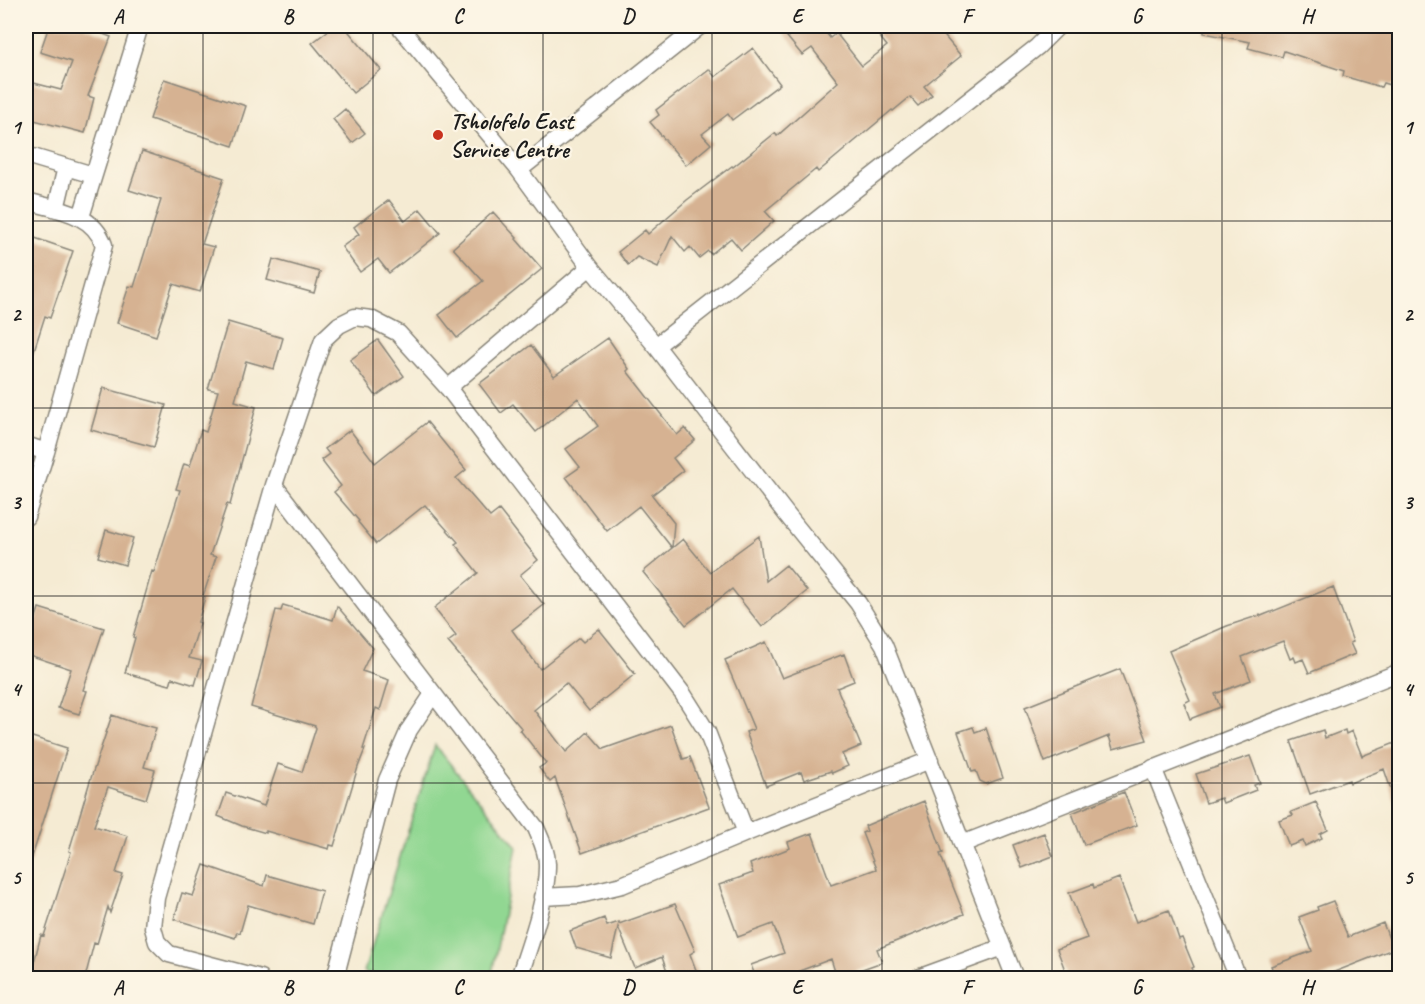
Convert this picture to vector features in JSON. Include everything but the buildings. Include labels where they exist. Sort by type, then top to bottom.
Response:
[{"type":"street","points":[[81,217],[140,26]]},
{"type":"street","points":[[399,26],[519,170],[590,267],[656,346],[858,603],[884,645],[1016,978]]},
{"type":"street","points":[[519,170],[700,26]]},
{"type":"street","points":[[656,346],[1037,47],[1058,26]]},
{"type":"street","points":[[26,156],[93,175]]},
{"type":"street","points":[[56,209],[66,167]]},
{"type":"street","points":[[26,201],[81,217],[99,233],[104,245],[26,517]]},
{"type":"street","points":[[448,388],[590,267]]},
{"type":"street","points":[[260,978],[169,954],[157,942],[153,928],[156,898],[274,485],[323,340],[339,325],[355,317],[372,319],[398,333],[448,388],[683,694],[707,732],[746,833]]},
{"type":"street","points":[[26,445],[46,452]]},
{"type":"street","points":[[274,485],[536,828],[544,848],[547,865],[542,897],[519,978]]},
{"type":"street","points":[[962,844],[1400,672]]},
{"type":"street","points":[[335,978],[387,780],[409,730],[433,694]]},
{"type":"street","points":[[542,897],[580,895],[622,885],[930,760]]},
{"type":"street","points":[[1153,768],[1238,978]]},
{"type":"street","points":[[918,978],[1003,947]]},
{"type":"green space","points":[[435,745],[517,847],[491,978],[386,978],[364,972]]},
{"type":"place","name":"Tsholofelo East Service Centre","points":[[438,135]]}]
